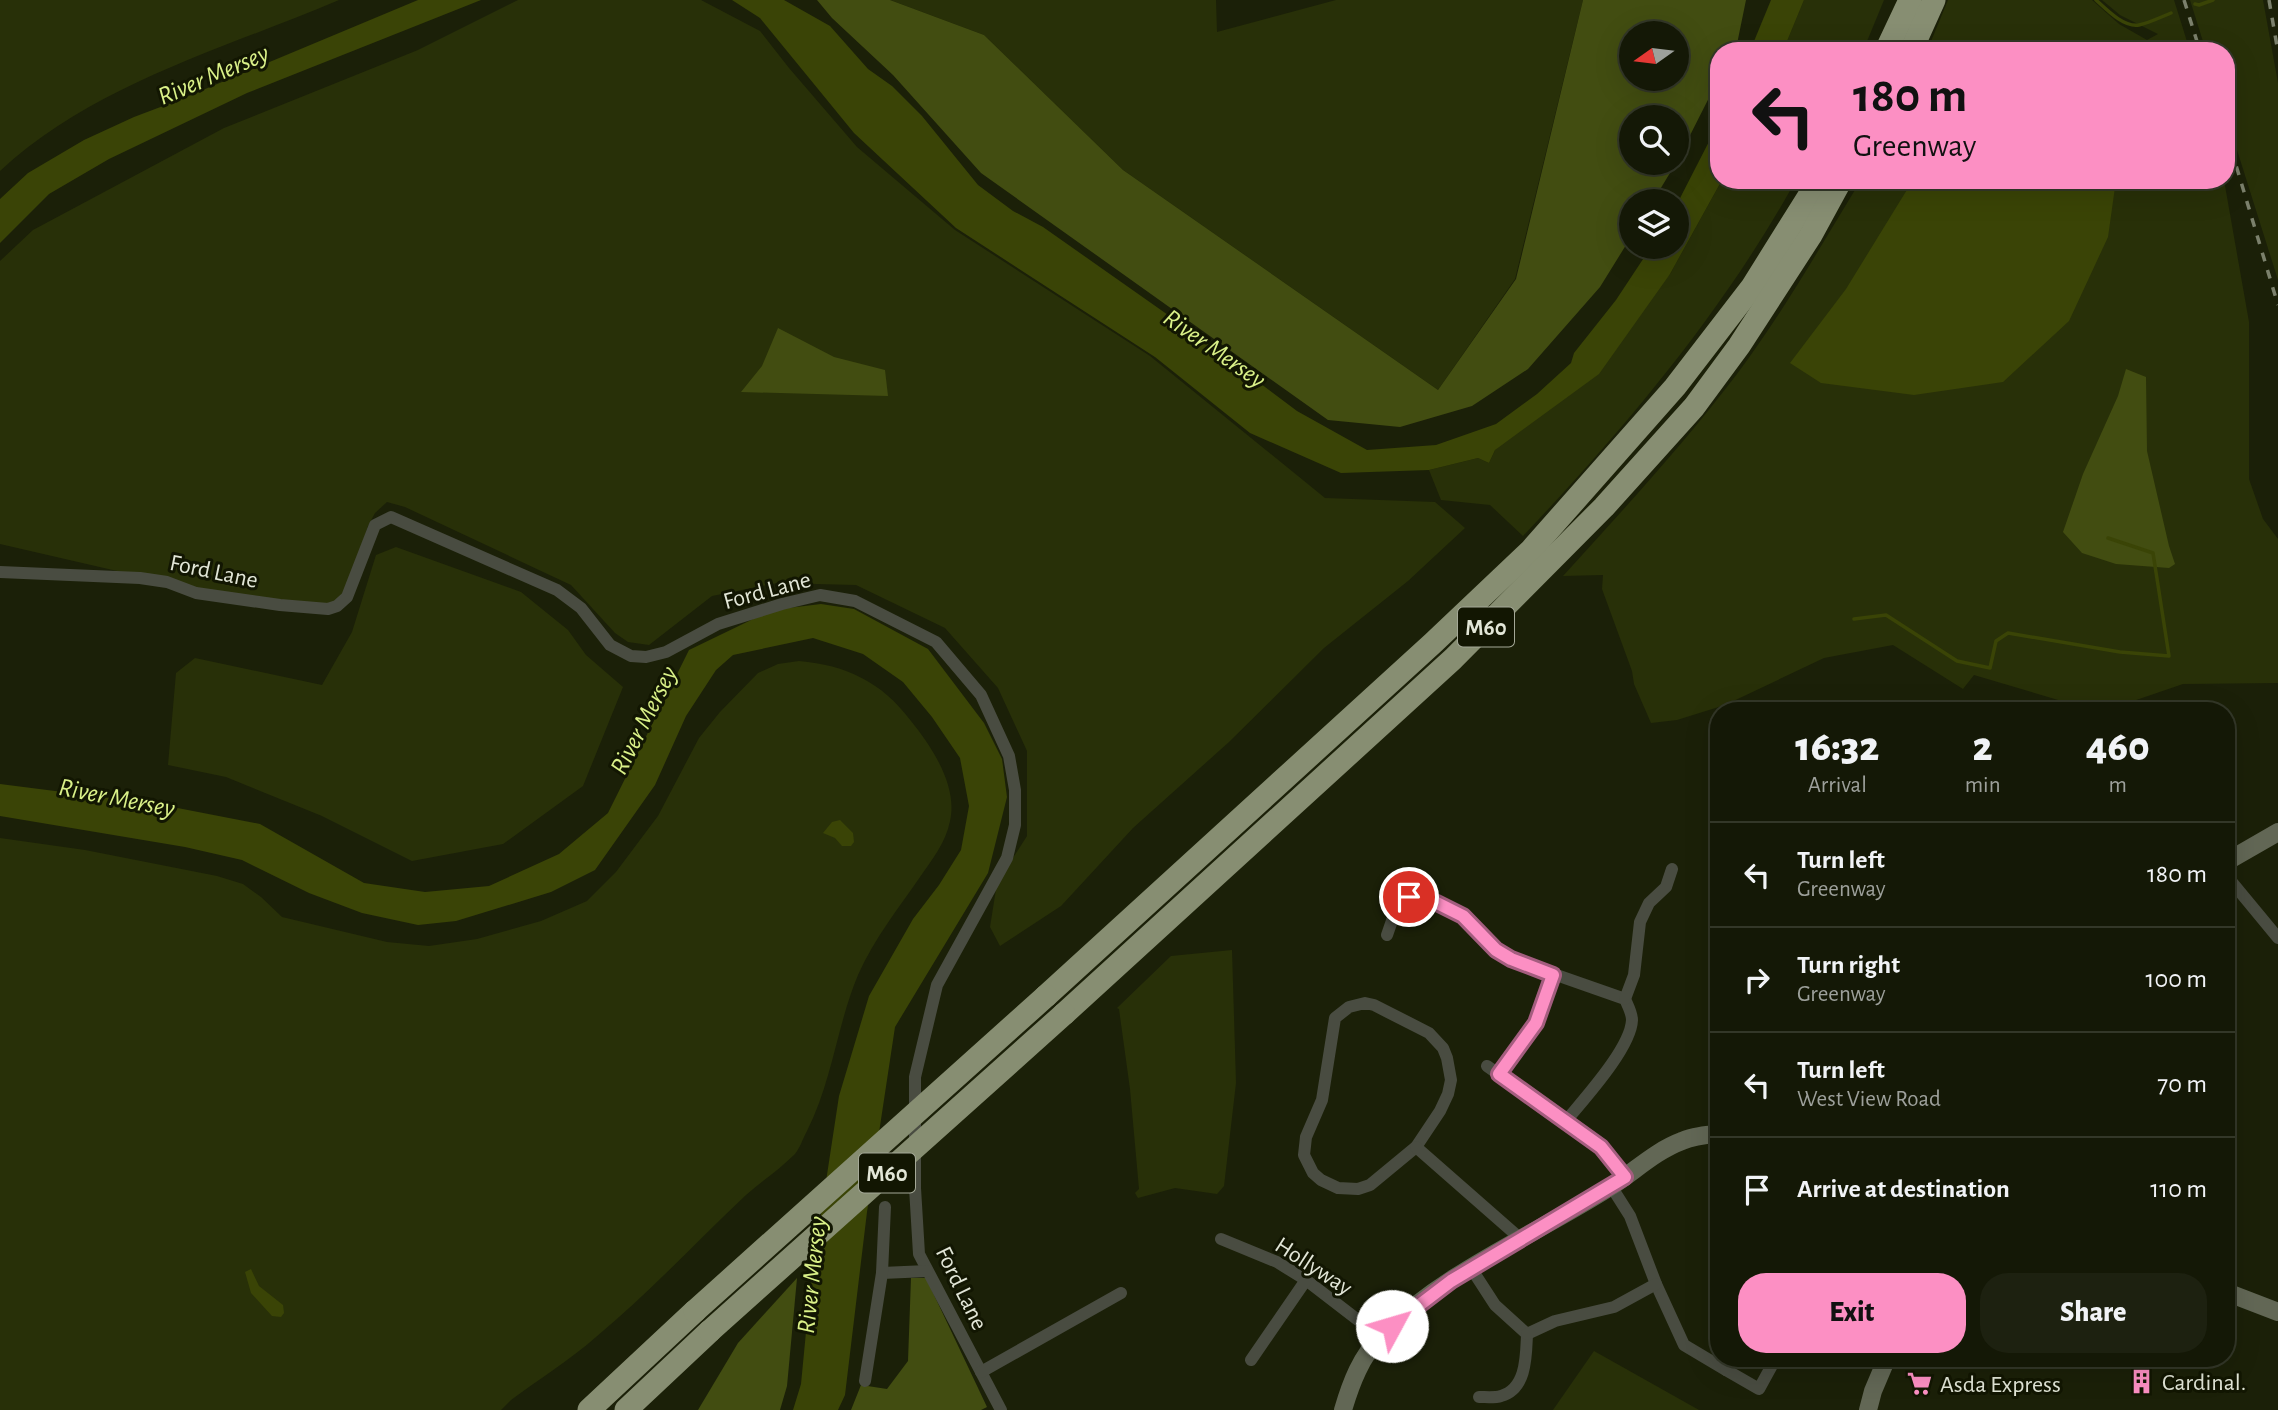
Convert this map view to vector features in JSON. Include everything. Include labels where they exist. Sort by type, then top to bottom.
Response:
[{"type":"highway","points":[[1891,42],[1909,0]]},
{"type":"highway","points":[[1915,42],[1934,0]]},
{"type":"highway","name":"M60","points":[[589,1410],[1433,643],[1531,550],[1675,387],[1752,286],[1813,189]]},
{"type":"highway","name":"M60","points":[[626,1410],[1453,659],[1604,507],[1694,407],[1739,346],[1811,235],[1836,189]]},
{"type":"main road","points":[[2235,857],[2278,832]]},
{"type":"main road","points":[[1343,1410],[1351,1383],[1363,1359],[1380,1337],[1404,1314],[1471,1268],[1618,1182],[1666,1148],[1683,1140],[1710,1135]]},
{"type":"main road","points":[[2235,1295],[2278,1312]]},
{"type":"main road","points":[[1868,1410],[1883,1367]]},
{"type":"street","name":"Ford Lane","points":[[0,572],[140,578],[167,582],[196,593],[328,609],[337,606],[347,597],[375,525],[390,517],[557,590],[581,608],[610,645],[631,656],[646,657],[666,652],[719,624],[820,595],[855,601],[936,642],[981,695],[1009,756],[1015,790],[1015,813],[1007,858],[937,985],[915,1077],[915,1188],[919,1254],[1001,1410]]},
{"type":"street","points":[[1566,1121],[1609,1067],[1628,1036],[1632,1023],[1625,999],[1634,975],[1640,922],[1649,903],[1666,887],[1672,869]]},
{"type":"street","points":[[2235,885],[2278,938]]},
{"type":"street","points":[[1387,934],[1395,912],[1409,897],[1428,901],[1463,916],[1496,950],[1511,959],[1625,999]]},
{"type":"street","points":[[1499,1074],[1536,1023],[1553,975]]},
{"type":"street","points":[[1365,1003],[1374,1005],[1415,1025],[1436,1040],[1447,1058],[1451,1080],[1448,1094],[1416,1147],[1370,1185],[1358,1189],[1338,1188],[1321,1180],[1306,1163],[1303,1147],[1322,1100],[1335,1018],[1349,1007],[1365,1003]]},
{"type":"street","points":[[1487,1066],[1601,1147],[1618,1182],[1656,1284],[1684,1345],[1710,1360]]},
{"type":"street","points":[[1416,1147],[1522,1240]]},
{"type":"street","points":[[865,1381],[883,1273],[885,1207]]},
{"type":"street","name":"Hollyway","points":[[1221,1239],[1277,1262],[1306,1280],[1380,1337]]},
{"type":"street","points":[[1471,1268],[1495,1305],[1527,1334]]},
{"type":"street","points":[[883,1273],[927,1271]]},
{"type":"street","points":[[1251,1360],[1306,1280]]},
{"type":"street","points":[[1527,1334],[1555,1321],[1614,1307],[1656,1284]]},
{"type":"street","points":[[981,1372],[1121,1293]]},
{"type":"street","points":[[1479,1397],[1496,1403],[1520,1381],[1527,1334]]},
{"type":"street","points":[[1721,1367],[1759,1389],[1771,1367]]},
{"type":"shaded area","points":[[0,0],[339,0],[162,71],[118,92],[76,114],[0,171]]},
{"type":"shaded area","points":[[418,0],[481,0],[247,93],[109,159],[49,194],[0,243],[0,199],[28,173],[84,140]]},
{"type":"shaded area","points":[[518,0],[701,0],[760,31],[857,147],[955,230],[1150,356],[1325,498],[1435,502],[1465,528],[1408,581],[1324,648],[1229,742],[1133,828],[1061,906],[1000,946],[990,927],[997,883],[1027,836],[1027,751],[998,688],[945,628],[856,585],[777,583],[712,596],[649,645],[628,642],[615,633],[571,585],[405,507],[387,502],[375,513],[368,526],[349,584],[338,600],[321,606],[195,589],[0,544],[0,261],[33,230],[224,128],[418,50]]},
{"type":"shaded area","points":[[732,0],[784,0],[830,26],[868,69],[892,86],[922,116],[978,185],[1013,211],[1043,227],[1188,329],[1297,411],[1367,450],[1436,445],[1496,424],[1537,394],[1571,363],[1574,353],[1616,300],[1643,259],[1678,259],[1599,374],[1495,450],[1489,463],[1478,458],[1429,470],[1341,473],[1250,433],[1155,357],[956,228],[854,133],[760,18]]},
{"type":"shaded area","points":[[817,0],[890,0],[984,35],[1123,170],[1438,390],[1516,279],[1583,0],[1746,0],[1737,42],[1710,42],[1710,96],[1689,137],[1689,105],[1619,105],[1619,175],[1669,175],[1660,189],[1619,189],[1619,256],[1600,287],[1528,369],[1472,406],[1400,427],[1328,420],[981,173],[893,75],[832,18]]},
{"type":"shaded area","points":[[890,0],[1216,0],[1217,32],[1336,0],[1583,0],[1515,279],[1438,390],[1123,170],[984,35]]},
{"type":"shaded area","points":[[1771,0],[1804,0],[1787,42],[1754,42]]},
{"type":"shaded area","points":[[1804,0],[1884,0],[1867,42],[1787,42]]},
{"type":"shaded area","points":[[1948,0],[2092,0],[2119,24],[2147,40],[2158,34],[2120,15],[2102,0],[2174,0],[2187,42],[1931,42]]},
{"type":"shaded area","points":[[2190,0],[2263,0],[2278,83],[2278,280],[2235,144],[2235,42],[2203,42]]},
{"type":"shaded area","points":[[1710,140],[1710,189],[1717,189],[1689,240],[1689,189],[1685,189]]},
{"type":"shaded area","points":[[1717,189],[1791,189],[1737,276],[1671,367],[1599,453],[1523,536],[1490,505],[1441,500],[1429,470],[1478,458],[1489,463],[1495,450],[1670,274],[1678,259],[1689,259],[1689,240]]},
{"type":"shaded area","points":[[1856,189],[2226,189],[2249,322],[2249,479],[2263,519],[2278,539],[2278,683],[2183,684],[2130,702],[2065,702],[1974,675],[1963,689],[1893,645],[1824,658],[1731,702],[1710,702],[1710,710],[1677,720],[1651,723],[1634,684],[1632,671],[1602,589],[1603,575],[1563,576],[1674,452],[1737,374],[1786,303]]},
{"type":"shaded area","points":[[1907,189],[2115,189],[2108,237],[2069,321],[2003,382],[1914,395],[1821,383],[1790,363],[1846,289]]},
{"type":"shaded area","points":[[778,328],[834,357],[885,370],[888,396],[741,392],[762,366]]},
{"type":"shaded area","points":[[2126,369],[2146,377],[2147,451],[2175,564],[2169,568],[2116,564],[2082,553],[2063,532],[2083,474],[2118,396]]},
{"type":"shaded area","points":[[396,547],[521,592],[568,630],[586,655],[623,687],[583,786],[503,844],[412,861],[322,816],[226,777],[168,765],[176,673],[195,658],[322,685],[352,632],[376,555]]},
{"type":"shaded area","points":[[821,604],[854,609],[928,649],[984,723],[1002,759],[1007,797],[988,873],[895,1027],[867,1212],[845,1395],[838,1410],[793,1410],[801,1384],[811,1280],[839,1096],[869,996],[913,919],[961,850],[969,806],[960,758],[932,717],[903,682],[863,654],[813,638],[733,655],[716,670],[686,716],[655,785],[595,870],[551,892],[456,921],[418,925],[362,913],[309,893],[242,860],[185,847],[0,816],[0,784],[157,804],[260,824],[364,883],[425,892],[489,886],[559,854],[608,813],[689,650],[772,610]]},
{"type":"shaded area","points":[[799,661],[847,671],[875,686],[900,707],[935,755],[947,781],[951,808],[948,829],[938,851],[879,937],[858,975],[823,1093],[795,1154],[746,1195],[616,1320],[576,1354],[501,1410],[0,1410],[0,838],[85,850],[217,876],[243,884],[282,917],[387,942],[429,946],[477,939],[541,921],[587,901],[616,872],[658,816],[699,738],[720,712],[758,673],[778,664]]},
{"type":"shaded area","points":[[840,820],[853,833],[854,842],[851,846],[842,846],[835,838],[823,833],[832,822]]},
{"type":"shaded area","points":[[1232,950],[1236,1083],[1224,1186],[1217,1194],[1175,1188],[1138,1198],[1135,1193],[1139,1189],[1130,1089],[1117,1008],[1171,956]]},
{"type":"shaded area","points":[[251,1269],[259,1286],[283,1305],[284,1313],[281,1317],[272,1316],[251,1293],[245,1272]]},
{"type":"shaded area","points":[[797,1278],[787,1386],[780,1410],[698,1410],[738,1343]]},
{"type":"shaded area","points":[[911,1278],[926,1278],[987,1407],[981,1410],[851,1410],[861,1385],[887,1389],[908,1361]]},
{"type":"shaded area","points":[[1594,1351],[1699,1410],[1553,1410]]},
{"type":"waterway","points":[[2096,0],[2127,24],[2139,25],[2171,13]]},
{"type":"waterway","points":[[2195,4],[2213,0]]},
{"type":"waterway","points":[[1854,619],[1886,615],[1957,661],[1990,668],[1996,641],[2008,633],[2120,652],[2169,656],[2153,553],[2108,538]]},
{"type":"railway","points":[[2184,0],[2197,42]]},
{"type":"railway","points":[[2269,0],[2278,52]]},
{"type":"railway","points":[[2235,162],[2278,305]]},
{"type":"place","name":"Cardinal.","points":[[2142,1382]]},
{"type":"place","name":"Asda Express","points":[[1920,1384]]},
{"type":"route","points":[[1392,1326],[1404,1314],[1471,1268],[1625,1177],[1601,1147],[1499,1074],[1536,1023],[1553,975],[1511,959],[1496,950],[1463,916],[1437,903],[1409,897]]},
{"type":"water label","name":"River Mersey","points":[[213,74]]},
{"type":"water label","name":"River Mersey","points":[[1215,348]]},
{"type":"water label","name":"River Mersey","points":[[643,720]]},
{"type":"water label","name":"River Mersey","points":[[117,797]]},
{"type":"water label","name":"River Mersey","points":[[811,1275]]}]
